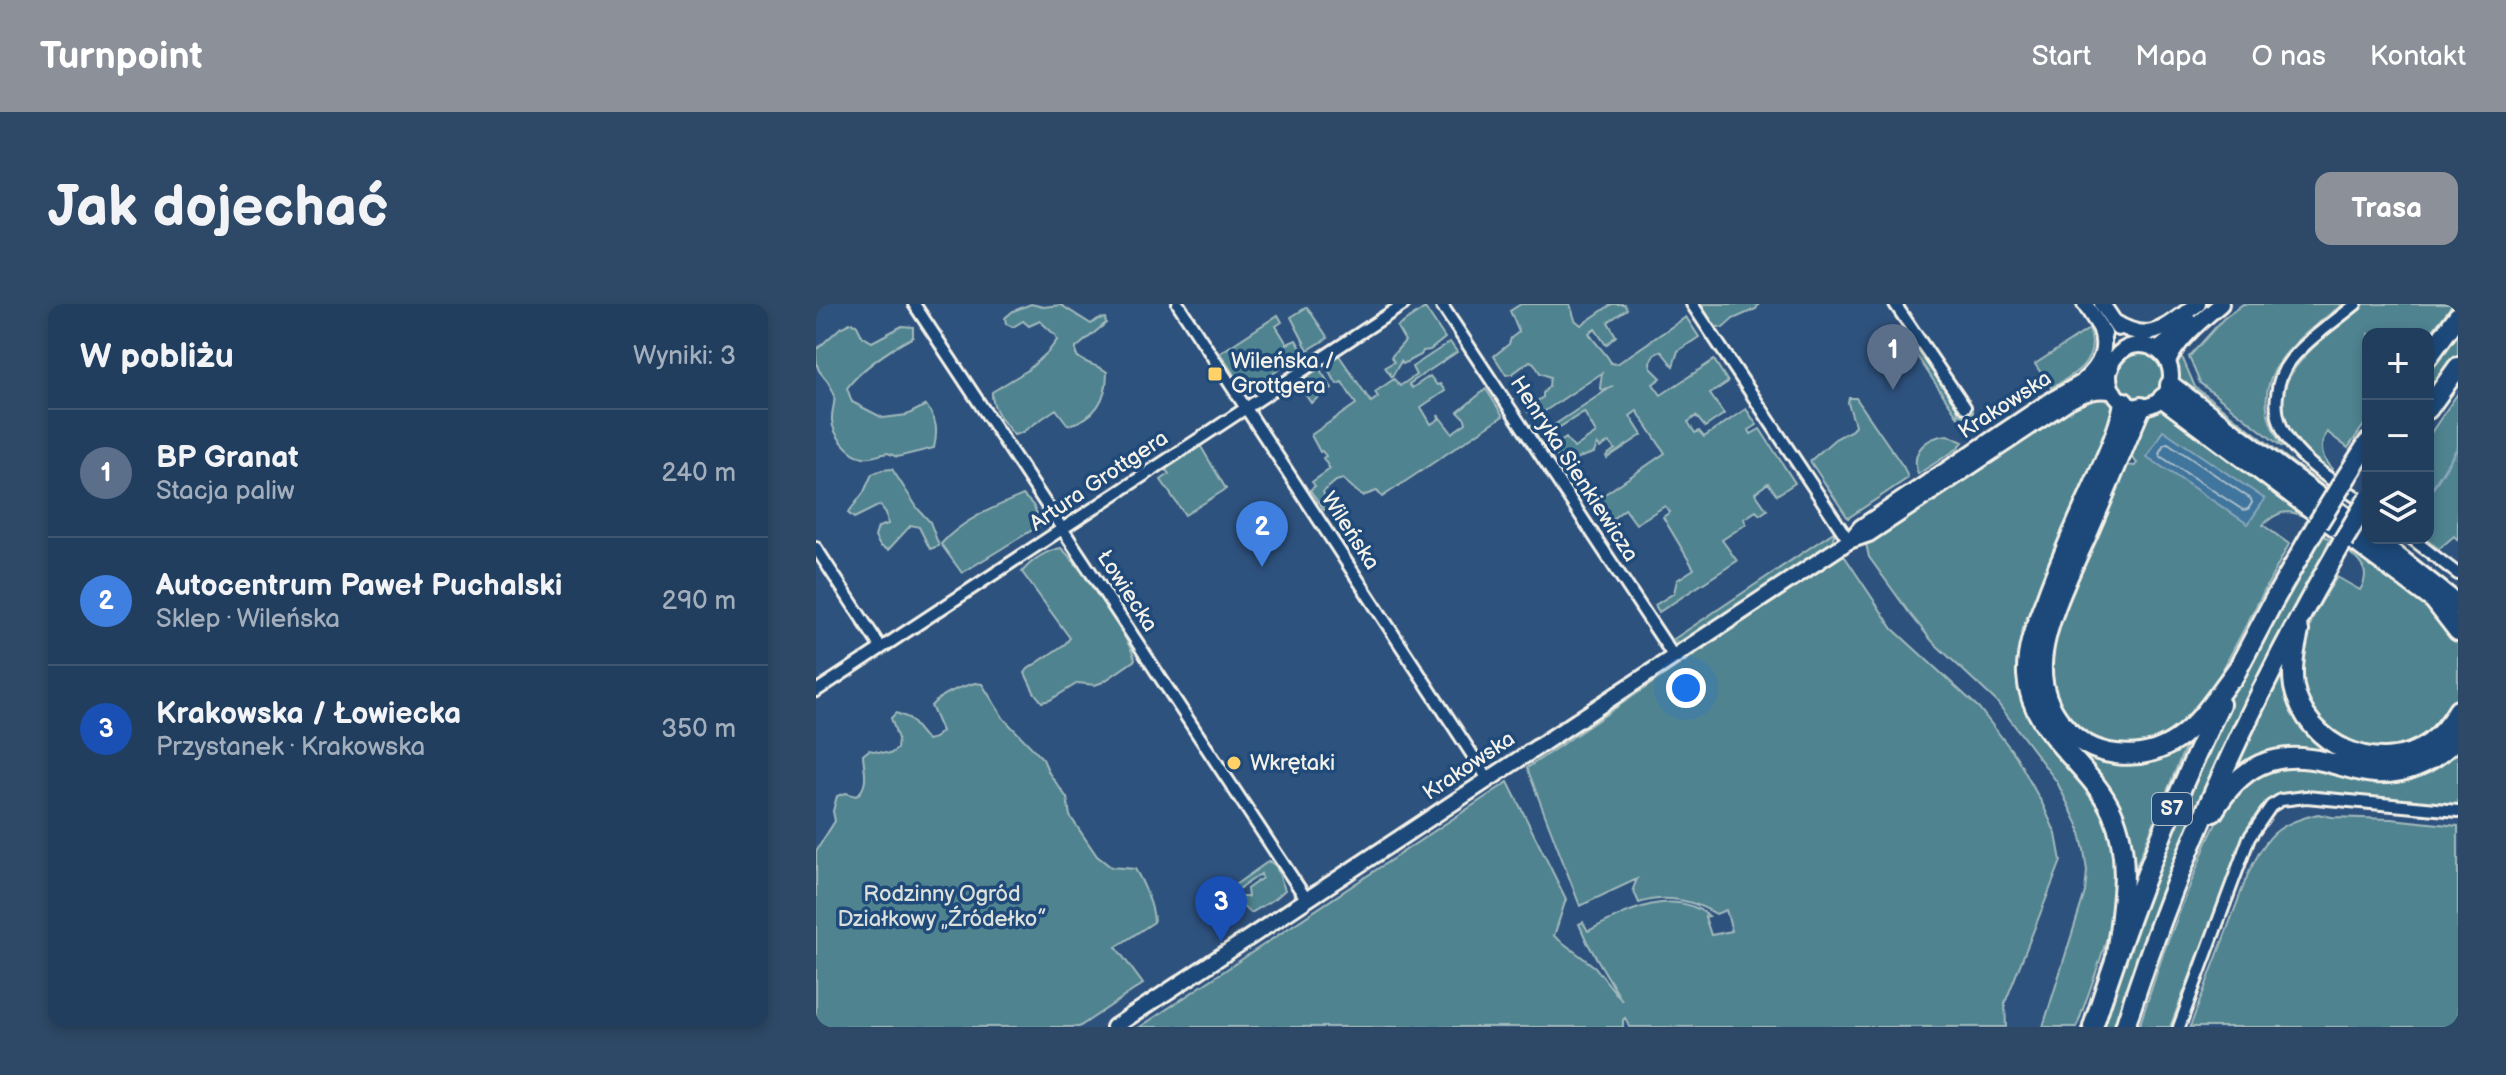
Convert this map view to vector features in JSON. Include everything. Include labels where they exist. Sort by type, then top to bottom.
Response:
[{"type":"highway","points":[[2434,349],[2458,316]]},
{"type":"highway","points":[[2434,401],[2458,367]]},
{"type":"highway","points":[[2166,392],[2362,530]]},
{"type":"highway","points":[[2166,392],[2434,600],[2458,631]]},
{"type":"highway","points":[[2126,400],[2050,625],[2042,663],[2046,695],[2064,727],[2084,743],[2110,753],[2146,754],[2167,747],[2184,736],[2238,668]]},
{"type":"highway","points":[[2116,955],[2124,872],[2118,828],[2103,795],[2037,713],[2029,691],[2027,665],[2037,622],[2113,441],[2126,400]]},
{"type":"highway","name":"S7","points":[[2093,1027],[2116,955],[2175,803],[2238,668],[2318,523],[2362,452]]},
{"type":"highway","name":"S7","points":[[2125,1027],[2185,858],[2240,732],[2308,600],[2362,511]]},
{"type":"highway","points":[[2381,544],[2458,605]]},
{"type":"highway","points":[[2308,600],[2295,652],[2295,689],[2304,714],[2320,734],[2357,754],[2385,758],[2410,753],[2431,742],[2447,727],[2458,710]]},
{"type":"highway","points":[[2185,858],[2231,786],[2245,773],[2267,761],[2308,758],[2364,772],[2390,773],[2427,763],[2458,737]]},
{"type":"street","name":"Łowiecka","points":[[914,304],[1307,900]]},
{"type":"street","name":"Wileńska","points":[[1178,304],[1488,779]]},
{"type":"street","name":"Artura Grottgera","points":[[816,691],[1404,304]]},
{"type":"street","name":"Henryka Sienkiewicza","points":[[1441,304],[1674,657]]},
{"type":"street","points":[[1692,304],[1849,541]]},
{"type":"street","points":[[1895,304],[1965,407]]},
{"type":"street","points":[[2085,304],[2133,347]]},
{"type":"street","points":[[2102,304],[2119,354]]},
{"type":"street","points":[[2107,325],[2146,334],[2159,330],[2198,304]]},
{"type":"street","points":[[2212,304],[2160,348],[2133,347],[2119,354],[2111,368],[2110,380],[2126,400],[2156,403],[2166,392],[2171,377],[2168,362],[2171,354],[2221,304]]},
{"type":"street","points":[[2356,304],[2288,364],[2279,384],[2276,406],[2280,426],[2293,446],[2307,460],[2362,498]]},
{"type":"street","points":[[2081,383],[2093,371],[2103,353],[2107,325]]},
{"type":"street","points":[[2154,349],[2168,362]]},
{"type":"street","name":"Krakowska","points":[[1849,541],[1861,527],[2046,403],[2081,383],[2102,376],[2111,368]]},
{"type":"street","name":"Krakowska","points":[[1114,1027],[1849,541],[1869,534],[2083,393],[2097,390],[2126,400]]},
{"type":"street","points":[[1928,482],[1944,484]]},
{"type":"street","points":[[2419,544],[2458,574]]},
{"type":"street","points":[[816,548],[881,648]]},
{"type":"street","points":[[2179,1027],[2249,838],[2271,806],[2281,800],[2306,797],[2458,811]]},
{"type":"green space","points":[[1031,304],[1043,307],[1061,305],[1091,324],[1105,318],[1106,323],[1076,348],[1076,355],[1107,372],[1105,391],[1092,413],[1077,422],[1068,425],[1056,409],[1014,435],[996,409],[992,392],[1028,370],[1057,340],[1040,321],[1029,326],[1023,321],[1013,327],[1006,324],[1005,318],[1013,311]]},
{"type":"green space","points":[[1521,304],[1570,304],[1575,320],[1581,325],[1612,304],[1624,304],[1627,309],[1608,322],[1616,336],[1606,345],[1595,329],[1589,333],[1611,363],[1617,364],[1686,317],[1699,337],[1678,351],[1673,366],[1661,351],[1654,355],[1651,368],[1661,378],[1653,384],[1661,395],[1714,360],[1728,382],[1710,394],[1724,414],[1705,427],[1696,416],[1688,422],[1695,433],[1699,431],[1704,437],[1746,409],[1757,425],[1749,430],[1751,434],[1760,429],[1795,483],[1777,495],[1768,483],[1755,493],[1767,510],[1760,515],[1756,511],[1744,519],[1746,524],[1722,540],[1737,561],[1659,612],[1655,605],[1674,593],[1677,580],[1694,569],[1663,517],[1670,512],[1665,506],[1636,524],[1625,509],[1603,526],[1589,505],[1665,453],[1637,411],[1630,416],[1642,435],[1607,458],[1615,449],[1609,442],[1600,448],[1597,444],[1594,453],[1572,460],[1566,470],[1551,448],[1566,438],[1574,448],[1596,433],[1584,412],[1544,437],[1542,433],[1613,386],[1603,390],[1600,388],[1602,373],[1533,419],[1526,409],[1543,397],[1550,377],[1540,373],[1530,361],[1506,375],[1494,356],[1519,332],[1510,311]]},
{"type":"green space","points":[[1699,304],[1759,304],[1756,309],[1733,319],[1723,328],[1713,326]]},
{"type":"green space","points":[[2243,304],[2343,304],[2285,354],[2268,386],[2267,404],[2271,424],[2282,447],[2200,383],[2189,357],[2223,319]]},
{"type":"green space","points":[[2365,304],[2453,304],[2434,328],[2362,328],[2362,428],[2348,448],[2327,432],[2322,451],[2332,469],[2330,472],[2302,446],[2287,422],[2283,401],[2288,381],[2318,343]]},
{"type":"green space","points":[[1307,307],[1328,338],[1308,350],[1291,317]]},
{"type":"green space","points":[[1425,308],[1445,338],[1421,355],[1403,364],[1401,361],[1392,377],[1385,367],[1394,362],[1391,357],[1405,341],[1397,327]]},
{"type":"green space","points":[[1278,315],[1282,322],[1276,326],[1287,344],[1296,340],[1304,353],[1250,389],[1243,388],[1220,353]]},
{"type":"green space","points":[[850,323],[856,324],[862,336],[872,342],[902,326],[913,327],[913,337],[877,360],[847,388],[852,402],[883,418],[907,415],[926,405],[936,425],[934,448],[897,457],[888,453],[866,457],[852,452],[838,437],[832,420],[834,393],[819,370],[816,350]]},
{"type":"green space","points":[[2458,327],[2458,358],[2434,391],[2434,361]]},
{"type":"green space","points":[[2089,329],[2092,340],[2088,358],[2076,372],[2051,388],[2035,364]]},
{"type":"green space","points":[[1908,332],[1956,402],[1958,414],[1967,416],[1973,411],[1973,430],[1962,423],[1903,335]]},
{"type":"green space","points":[[1450,342],[1457,352],[1409,384],[1412,388],[1430,376],[1445,391],[1421,407],[1431,424],[1439,419],[1438,415],[1452,433],[1466,423],[1458,412],[1486,389],[1503,416],[1382,497],[1377,491],[1362,496],[1343,479],[1336,481],[1323,492],[1329,506],[1324,510],[1310,490],[1315,486],[1312,482],[1330,469],[1323,458],[1326,456],[1320,452],[1311,435],[1356,404],[1342,382],[1337,384],[1324,363],[1338,354],[1371,402],[1378,397],[1375,392],[1394,379],[1400,386],[1416,375],[1412,367]]},
{"type":"green space","points":[[2141,354],[2158,360],[2164,377],[2158,394],[2141,400],[2124,394],[2118,377],[2124,360]]},
{"type":"green space","points":[[2177,354],[2183,359],[2195,387],[2322,485],[2319,491],[2176,378],[2174,366]]},
{"type":"green space","points":[[1318,367],[1332,388],[1311,403],[1297,382]]},
{"type":"green space","points":[[2458,393],[2458,540],[2454,536],[2439,549],[2432,544],[2434,428]]},
{"type":"green space","points":[[2084,397],[2112,397],[2118,409],[2026,632],[2106,824],[2116,863],[2116,896],[2108,934],[2077,1027],[2043,1027],[2085,892],[2087,871],[2078,825],[2057,782],[1996,701],[1932,641],[1869,557],[1866,544]]},
{"type":"green space","points":[[1849,398],[1856,398],[1908,478],[1848,518],[1810,461],[1835,439],[1852,430],[1855,425]]},
{"type":"green space","points":[[2163,408],[2307,514],[2305,517],[2282,513],[2263,525],[2289,544],[2213,688],[2185,727],[2153,746],[2111,747],[2080,732],[2057,704],[2049,672],[2054,636],[2075,578],[2125,465],[2135,466],[2137,463],[2128,452],[2148,411]]},
{"type":"green space","points":[[1948,435],[1963,442],[1918,474],[1916,459],[1921,447],[1932,439]]},
{"type":"green space","points":[[1200,445],[1226,489],[1185,515],[1161,480],[1169,474],[1165,468]]},
{"type":"green space","points":[[892,469],[930,522],[939,546],[930,549],[919,527],[911,525],[888,550],[880,546],[875,537],[878,527],[888,524],[886,513],[880,505],[854,518],[848,513],[864,492],[872,474]]},
{"type":"green space","points":[[1023,495],[1033,505],[1042,524],[962,573],[941,544],[969,521]]},
{"type":"green space","points":[[1835,531],[1832,543],[1681,642],[1671,641]]},
{"type":"green space","points":[[2324,536],[2330,539],[2318,572],[2118,1027],[2100,1027],[2155,872],[2219,720],[2286,590]]},
{"type":"green space","points":[[1061,548],[1102,602],[1135,660],[1103,682],[1095,685],[1078,683],[1042,702],[1025,673],[1070,638],[1022,572],[1039,557]]},
{"type":"green space","points":[[2353,548],[2427,603],[2454,633],[2458,643],[2458,696],[2451,712],[2433,732],[2397,750],[2356,747],[2322,725],[2307,703],[2300,676],[2302,649],[2315,612],[2337,577],[2360,590],[2363,584],[2364,570],[2350,553]]},
{"type":"green space","points":[[1843,554],[1893,629],[1979,708],[2016,756],[2056,834],[2061,861],[2005,1003],[2006,1027],[1630,1027],[1625,1018],[1623,1027],[1140,1027],[1508,782],[1566,899],[1554,936],[1595,967],[1622,1001],[1579,924],[1583,922],[1588,931],[1632,910],[1679,903],[1709,916],[1705,917],[1711,935],[1732,931],[1726,910],[1716,914],[1698,905],[1669,899],[1639,903],[1633,889],[1637,879],[1580,906],[1527,768]]},
{"type":"green space","points":[[2288,657],[2287,667],[2340,757],[2315,751],[2229,777]]},
{"type":"green space","name":"Rodzinny Ogród Działkowy „Źródełko”","points":[[975,683],[982,684],[1004,719],[1043,759],[1067,798],[1070,816],[1097,856],[1111,867],[1135,869],[1138,874],[1150,902],[1154,922],[1116,947],[1143,984],[1079,1027],[816,1027],[816,851],[835,821],[833,811],[837,796],[846,793],[856,796],[860,792],[865,777],[863,755],[869,750],[890,754],[897,749],[898,739],[891,718],[896,713],[909,718],[927,740],[935,738],[942,731],[931,706],[946,694]]},
{"type":"green space","points":[[2074,744],[2141,762],[2186,745],[2133,874],[2128,842],[2072,747]]},
{"type":"green space","points":[[2458,748],[2458,807],[2304,790],[2284,793],[2269,800],[2257,812],[2247,830],[2170,1027],[2139,1027],[2163,954],[2207,842],[2224,807],[2237,789],[2267,769]]},
{"type":"green space","points":[[2318,814],[2458,826],[2458,1027],[2190,1027],[2248,874],[2261,850],[2282,827]]},
{"type":"green space","points":[[1269,861],[1276,866],[1285,890],[1251,913],[1244,907],[1227,909],[1223,904],[1234,897],[1248,897],[1247,889],[1262,878],[1261,874],[1221,901],[1218,897]]},
{"type":"water","points":[[2163,430],[2265,499],[2248,524],[2147,457]]},
{"type":"waterway","points":[[2434,486],[2458,447]]},
{"type":"place","name":"Wileńska / Grottgera","points":[[1215,374]]},
{"type":"place","name":"BP Granat","points":[[1893,390]]},
{"type":"place","name":"Autocentrum Paweł Puchalski","points":[[1262,567]]},
{"type":"place","name":"Wkrętaki","points":[[1234,763]]},
{"type":"place","name":"Krakowska / Łowiecka","points":[[1221,942]]}]
